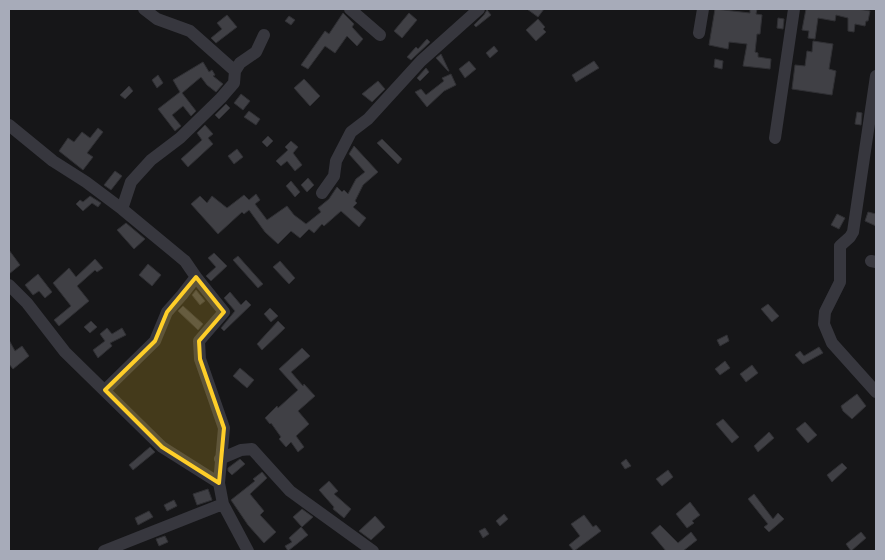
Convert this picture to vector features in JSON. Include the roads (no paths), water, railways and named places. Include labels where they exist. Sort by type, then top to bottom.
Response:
[{"type":"street","points":[[144,9],[157,19],[190,31],[235,71]]},
{"type":"street","points":[[350,9],[380,35]]},
{"type":"street","points":[[322,193],[334,176],[336,161],[352,132],[368,119],[422,61],[478,9]]},
{"type":"street","points":[[699,33],[703,9]]},
{"type":"street","points":[[775,138],[794,9]]},
{"type":"street","points":[[122,209],[131,182],[151,160],[180,138],[221,98],[234,83],[235,71],[240,63],[256,52],[264,35]]},
{"type":"street","points":[[876,76],[853,232],[840,246],[840,282],[826,312],[824,324],[832,343],[876,392]]},
{"type":"street","points":[[9,125],[53,161],[86,182],[122,209],[185,261],[224,312],[199,341],[200,359],[224,428],[219,483],[223,504],[248,551]]},
{"type":"street","points":[[105,390],[155,341],[167,312],[196,277]]},
{"type":"street","points":[[9,285],[27,303],[65,352],[162,447],[219,483]]},
{"type":"street","points":[[220,459],[241,450],[252,449],[290,492],[372,551]]},
{"type":"street","points":[[104,551],[223,504]]}]
